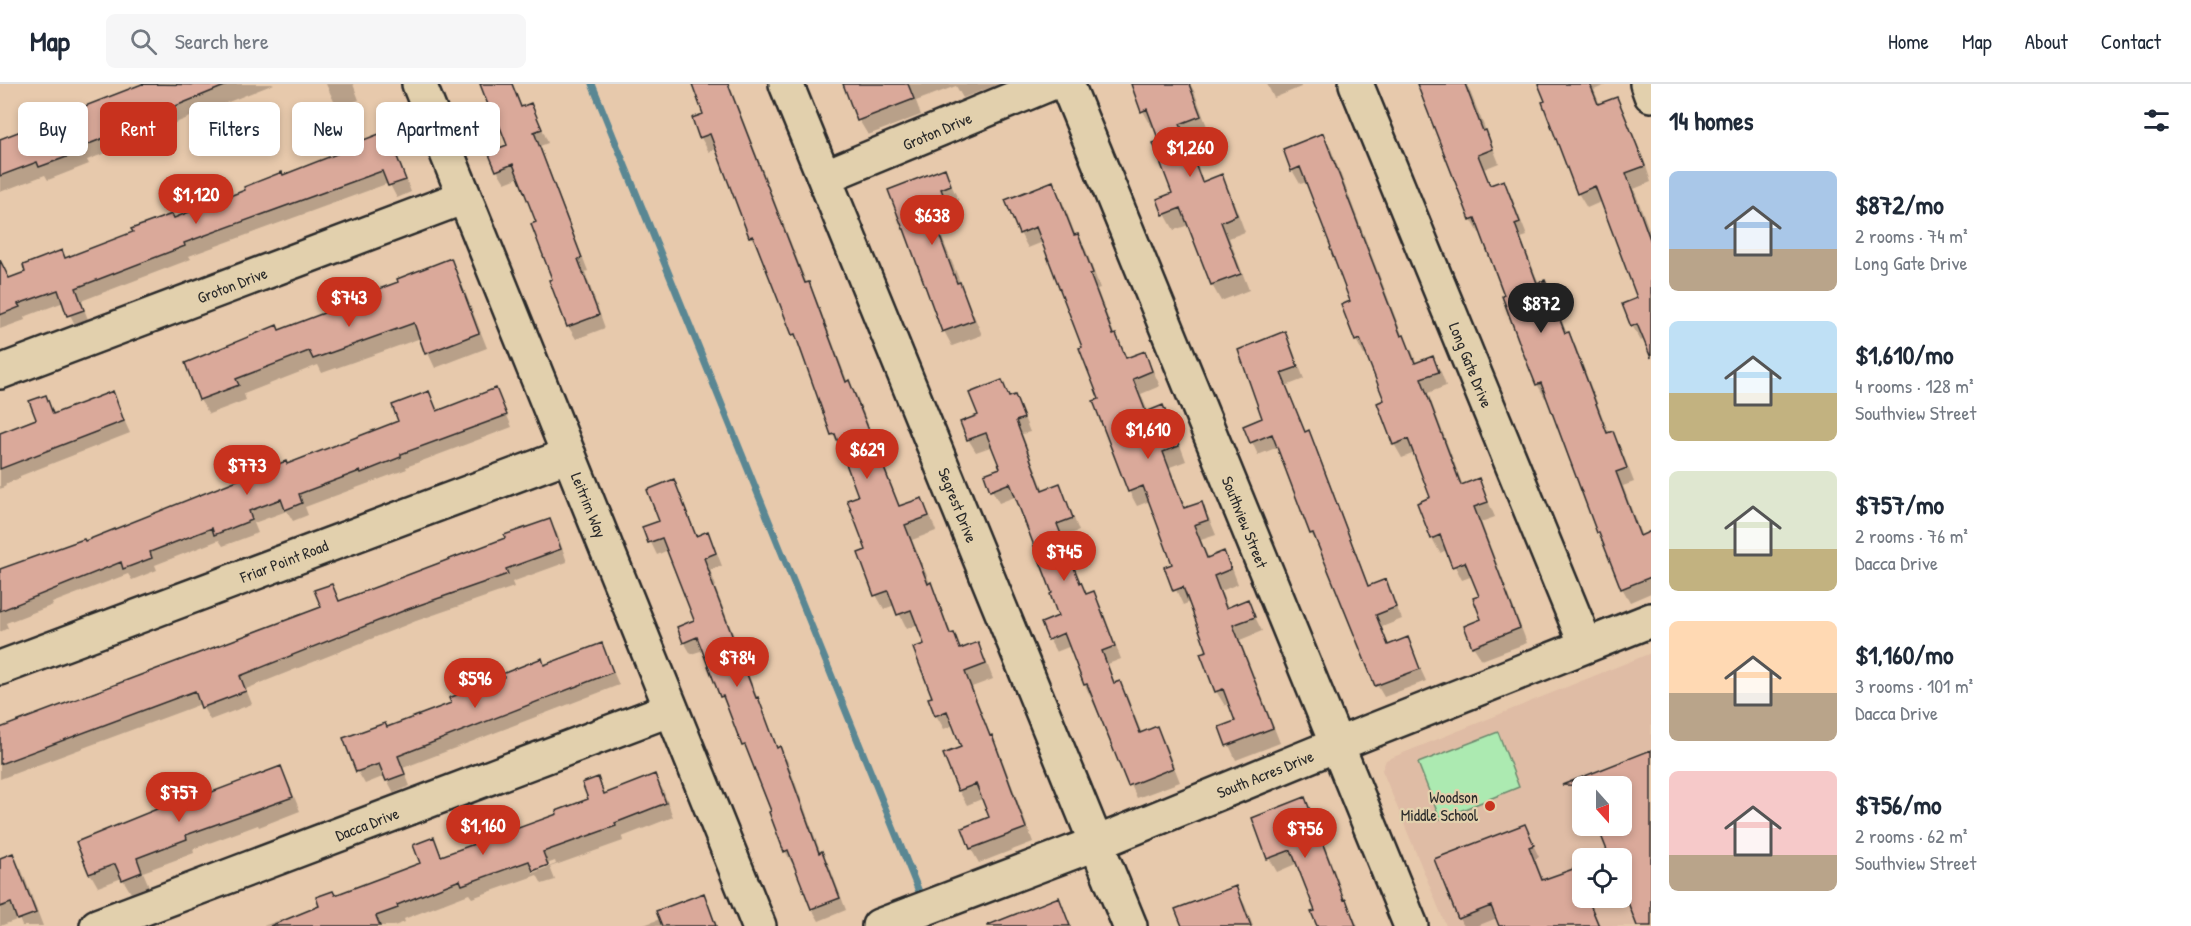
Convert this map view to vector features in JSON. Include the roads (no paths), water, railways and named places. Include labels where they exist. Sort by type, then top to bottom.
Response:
[{"type":"street","name":"Leitrim Way","points":[[419,84],[759,926]]},
{"type":"street","name":"Segrest Drive","points":[[786,84],[1131,926]]},
{"type":"street","name":"Groton Drive","points":[[824,177],[1049,84]]},
{"type":"street","name":"Southview Street","points":[[1067,84],[1412,926]]},
{"type":"street","name":"Long Gate Drive","points":[[1356,84],[1586,645]]},
{"type":"street","points":[[1647,84],[1651,95]]},
{"type":"street","name":"Groton Drive","points":[[0,372],[464,197]]},
{"type":"street","name":"Friar Point Road","points":[[0,668],[568,455]]},
{"type":"street","name":"South Acres Drive","points":[[890,922],[1096,843],[1651,620]]},
{"type":"street","name":"Dacca Drive","points":[[97,926],[671,709]]},
{"type":"waterway","points":[[592,84],[922,899]]},
{"type":"place","name":"Woodson Middle School","points":[[1490,806]]}]
